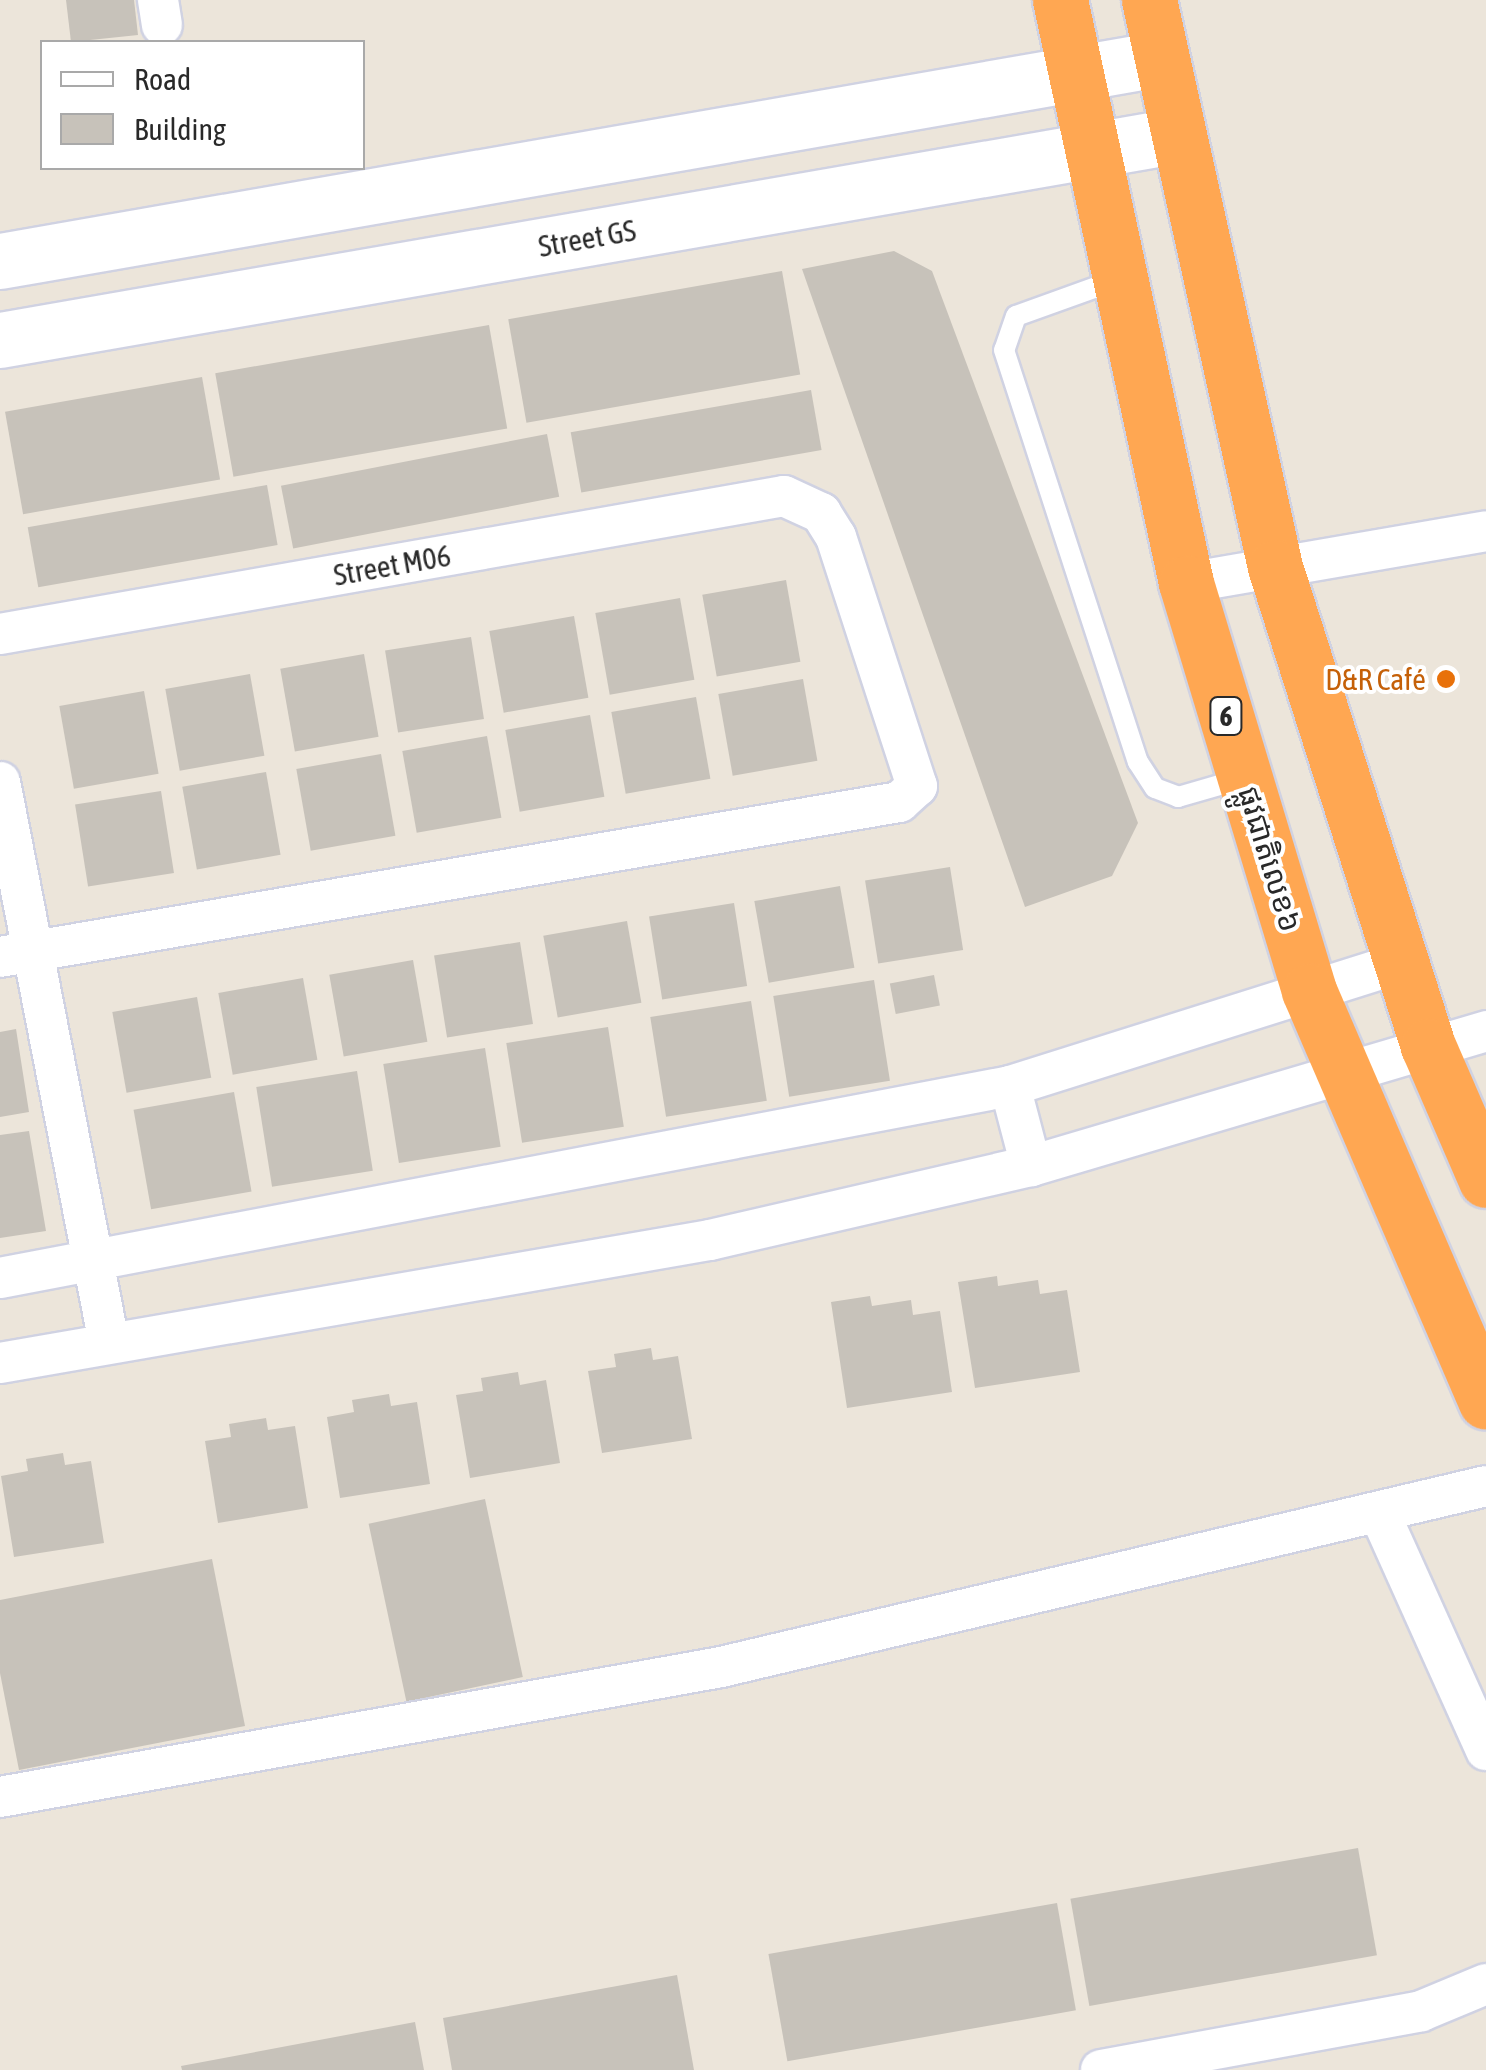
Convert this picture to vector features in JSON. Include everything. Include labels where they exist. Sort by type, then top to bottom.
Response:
[{"type":"highway","name":"ផ្លូវជាតិលេខ៦","points":[[1060,0],[1186,582],[1309,991],[1340,1075],[1486,1402]]},
{"type":"highway","points":[[1149,0],[1174,136],[1275,567],[1428,1046],[1486,1180]]},
{"type":"street","points":[[0,262],[1159,59]]},
{"type":"street","name":"Street GS","points":[[0,340],[1174,136]]},
{"type":"street","points":[[374,196],[386,273]]},
{"type":"street","name":"Street M06","points":[[0,634],[784,496],[820,513],[836,537],[913,762],[917,786],[899,802],[16,954]]},
{"type":"street","points":[[1186,582],[1486,531]]},
{"type":"street","points":[[0,782],[16,954],[93,1261],[109,1344]]},
{"type":"street","points":[[0,1278],[1010,1086],[1400,963]]},
{"type":"street","points":[[0,1362],[710,1240],[1031,1166],[1486,1031]]},
{"type":"street","points":[[1010,1086],[1031,1166]]},
{"type":"street","points":[[0,1797],[721,1667],[1486,1486]]},
{"type":"street","points":[[1380,1512],[1486,1750]]},
{"type":"street","points":[[1100,2070],[1421,2011],[1486,1984]]},
{"type":"lane","points":[[1118,279],[1016,316],[1004,350],[1138,762],[1154,788],[1178,797],[1245,778]]},
{"type":"building","points":[[66,0],[134,0],[138,35],[71,40]]},
{"type":"building","points":[[894,251],[932,271],[1138,823],[1112,876],[1025,907],[802,269]]},
{"type":"building","points":[[782,271],[800,374],[526,423],[508,319]]},
{"type":"building","points":[[489,325],[507,428],[233,477],[215,373]]},
{"type":"building","points":[[202,377],[220,479],[23,514],[5,412]]},
{"type":"building","points":[[811,390],[822,450],[581,492],[571,432]]},
{"type":"building","points":[[547,434],[559,497],[293,549],[281,486]]},
{"type":"building","points":[[267,485],[278,545],[38,587],[28,527]]},
{"type":"building","points":[[786,580],[800,662],[717,676],[702,595]]},
{"type":"building","points":[[680,598],[694,680],[610,695],[595,613]]},
{"type":"building","points":[[574,616],[588,698],[504,713],[489,631]]},
{"type":"building","points":[[471,637],[484,719],[398,733],[385,651]]},
{"type":"building","points":[[364,654],[379,737],[295,751],[280,669]]},
{"type":"building","points":[[250,674],[264,756],[180,771],[165,689]]},
{"type":"building","points":[[803,679],[817,761],[733,776],[718,694]]},
{"type":"building","points":[[144,691],[159,774],[74,789],[59,706]]},
{"type":"building","points":[[696,697],[710,779],[626,794],[611,712]]},
{"type":"building","points":[[590,715],[604,797],[520,812],[505,730]]},
{"type":"building","points":[[487,736],[501,818],[417,833],[402,751]]},
{"type":"building","points":[[381,754],[395,836],[311,851],[296,769]]},
{"type":"building","points":[[266,772],[281,855],[197,869],[182,787]]},
{"type":"building","points":[[161,791],[174,873],[88,887],[75,805]]},
{"type":"building","points":[[950,867],[963,950],[878,963],[865,880]]},
{"type":"building","points":[[840,886],[854,968],[769,983],[754,901]]},
{"type":"building","points":[[734,903],[747,986],[662,999],[649,916]]},
{"type":"building","points":[[627,921],[641,1003],[558,1017],[543,936]]},
{"type":"building","points":[[520,942],[533,1024],[447,1038],[434,956]]},
{"type":"building","points":[[413,960],[427,1042],[344,1056],[329,975]]},
{"type":"building","points":[[934,975],[940,1005],[896,1014],[890,984]]},
{"type":"building","points":[[303,978],[317,1060],[233,1075],[218,993]]},
{"type":"building","points":[[874,980],[890,1081],[789,1097],[773,996]]},
{"type":"building","points":[[197,997],[211,1078],[127,1093],[112,1012]]},
{"type":"building","points":[[751,1001],[767,1101],[666,1117],[650,1017]]},
{"type":"building","points":[[608,1027],[624,1127],[522,1143],[506,1043]]},
{"type":"building","points":[[16,1029],[29,1112],[0,1117],[0,1032]]},
{"type":"building","points":[[485,1048],[501,1147],[399,1163],[383,1064]]},
{"type":"building","points":[[357,1071],[373,1171],[272,1187],[256,1087]]},
{"type":"building","points":[[234,1092],[252,1191],[151,1209],[134,1110]]},
{"type":"building","points":[[29,1131],[46,1231],[0,1238],[0,1135]]},
{"type":"building","points":[[997,1276],[998,1286],[1038,1280],[1040,1294],[1067,1290],[1080,1372],[975,1388],[958,1282]]},
{"type":"building","points":[[870,1296],[872,1306],[911,1300],[913,1315],[940,1311],[952,1392],[847,1408],[831,1302]]},
{"type":"building","points":[[651,1348],[653,1360],[678,1356],[692,1439],[602,1453],[588,1371],[616,1367],[614,1354]]},
{"type":"building","points":[[518,1372],[520,1385],[546,1380],[560,1463],[470,1478],[456,1395],[483,1391],[481,1378]]},
{"type":"building","points":[[389,1394],[391,1406],[417,1402],[430,1484],[340,1498],[327,1417],[354,1412],[352,1400]]},
{"type":"building","points":[[266,1418],[268,1430],[295,1426],[308,1508],[218,1523],[205,1441],[231,1437],[229,1424]]},
{"type":"building","points":[[63,1453],[65,1465],[91,1461],[104,1543],[14,1557],[1,1476],[28,1471],[26,1459]]},
{"type":"building","points":[[485,1499],[523,1677],[406,1702],[369,1524]]},
{"type":"building","points":[[212,1559],[245,1726],[19,1770],[0,1673],[0,1600]]},
{"type":"building","points":[[1358,1848],[1377,1955],[1089,2006],[1070,1899]]},
{"type":"building","points":[[1057,1903],[1076,2010],[787,2061],[768,1954]]},
{"type":"building","points":[[677,1975],[694,2070],[452,2070],[443,2018]]},
{"type":"building","points":[[415,2022],[424,2070],[182,2070],[181,2066]]},
{"type":"place","name":"D&R Café","points":[[1446,679]]}]
